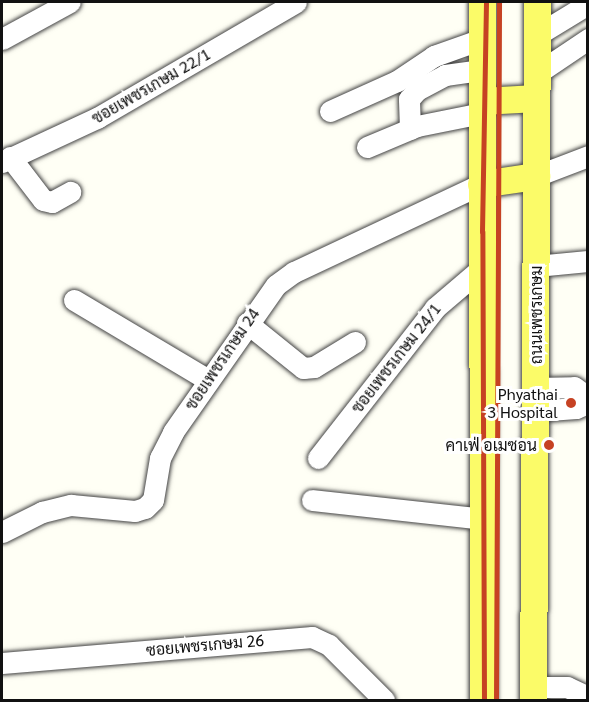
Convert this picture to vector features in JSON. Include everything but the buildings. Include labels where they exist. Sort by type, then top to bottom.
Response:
[{"type":"main road","points":[[482,2],[483,700]]},
{"type":"main road","name":"ถนนเพชรเกษม","points":[[533,694],[537,2]]},
{"type":"main road","points":[[482,107],[536,86]]},
{"type":"main road","points":[[481,184],[536,176]]},
{"type":"street","points":[[2,39],[45,8],[70,2]]},
{"type":"street","name":"ซอยเพชรเกษม 22/1","points":[[6,159],[97,118],[297,2]]},
{"type":"street","points":[[537,34],[588,4]]},
{"type":"street","points":[[330,111],[397,81],[434,56],[482,39]]},
{"type":"street","points":[[536,86],[588,39]]},
{"type":"street","points":[[410,129],[409,99],[417,90],[445,75],[482,70]]},
{"type":"street","points":[[367,147],[410,129],[482,107]]},
{"type":"street","points":[[536,176],[588,156]]},
{"type":"street","points":[[6,159],[43,200],[52,202],[70,192]]},
{"type":"street","name":"ซอยเพชรเกษม 24","points":[[2,532],[63,506],[135,511],[145,508],[153,500],[165,444],[247,323],[276,285],[294,272],[481,184]]},
{"type":"street","points":[[536,266],[588,261]]},
{"type":"street","name":"ซอยเพชรเกษม 24/1","points":[[318,458],[435,308],[483,267]]},
{"type":"street","points":[[74,300],[208,380]]},
{"type":"street","points":[[247,323],[303,368],[314,367],[355,342]]},
{"type":"street","points":[[535,400],[574,387],[588,397]]},
{"type":"street","points":[[535,400],[576,408],[588,404]]},
{"type":"street","points":[[312,500],[483,519]]},
{"type":"street","name":"ซอยเพชรเกษม 26","points":[[2,663],[312,637],[329,645],[384,700]]},
{"type":"street","points":[[533,694],[567,687],[588,697]]},
{"type":"railway","points":[[484,700],[482,232],[486,2]]},
{"type":"railway","points":[[496,700],[499,2]]},
{"type":"place","name":"Phyathai 3 Hospital","points":[[571,403]]},
{"type":"place","name":"คาเฟ่ อเมซอน","points":[[549,445]]}]
